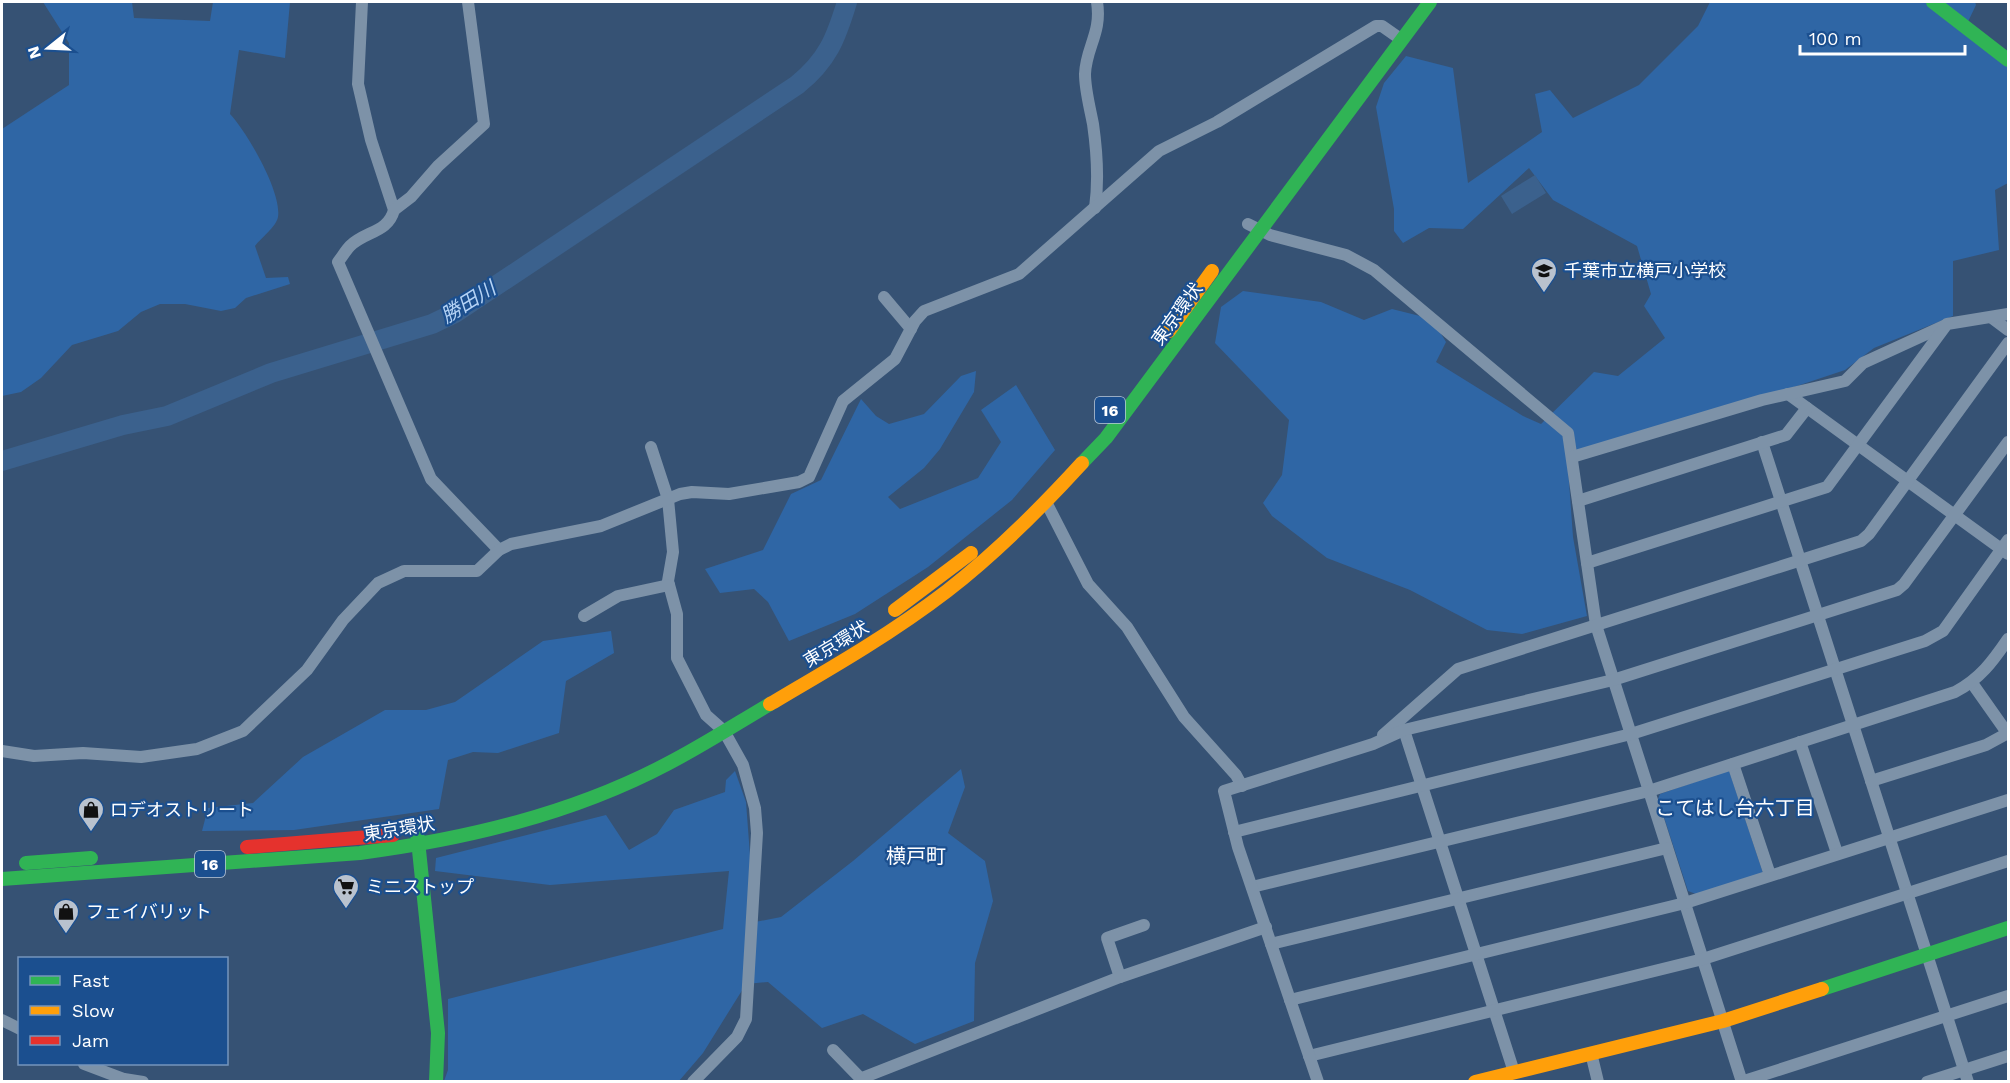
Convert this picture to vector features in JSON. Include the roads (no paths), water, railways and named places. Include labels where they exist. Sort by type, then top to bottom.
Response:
[{"type":"main road","name":"東京環状","points":[[851,639],[979,547],[1055,474],[1110,411],[1248,224],[1396,32],[1430,2]]},
{"type":"main road","points":[[1933,2],[2008,60]]},
{"type":"main road","name":"東京環状","points":[[693,734],[718,727],[879,639],[987,557],[1046,502],[1106,438],[1260,232],[1396,32]]},
{"type":"main road","name":"東京環状","points":[[228,848],[418,838],[496,828],[581,802],[667,764],[795,673]]},
{"type":"main road","name":"東京環状","points":[[2,879],[360,853],[418,838],[577,788]]},
{"type":"main road","points":[[418,838],[438,1034],[436,1082]]},
{"type":"main road","points":[[2,865],[104,857]]},
{"type":"main road","points":[[1475,1082],[1722,1021],[2008,928]]},
{"type":"street","points":[[362,2],[358,84],[371,140],[394,210],[391,220],[383,228],[350,246],[338,262],[431,479],[499,550]]},
{"type":"street","points":[[394,210],[411,197],[438,166],[484,124],[468,2]]},
{"type":"street","points":[[1095,208],[1097,159],[1085,76],[1086,62],[1095,40],[1099,14],[1097,2]]},
{"type":"street","points":[[2,751],[34,756],[83,753],[141,757],[197,749],[243,731],[307,670],[343,620],[378,583],[404,571],[477,571],[499,550],[511,544],[602,526],[668,499],[692,492],[745,492],[799,482],[809,477],[843,401],[895,359],[911,329],[924,311],[1019,274],[1159,151],[1216,122],[1376,26],[1396,32]]},
{"type":"street","points":[[1248,224],[1260,232],[1346,255],[1374,270],[1568,433],[1596,625],[1742,1081],[2008,996]]},
{"type":"street","points":[[884,297],[911,329]]},
{"type":"street","points":[[1572,457],[1788,394],[1845,381],[1863,363],[1947,324],[2008,314]]},
{"type":"street","points":[[1992,318],[2008,330]]},
{"type":"street","points":[[1587,563],[1827,487],[1947,324]]},
{"type":"street","points":[[1373,744],[1458,669],[1860,541],[1869,534],[2008,343]]},
{"type":"street","points":[[1234,832],[1631,734],[1936,637],[2006,548],[1955,515],[1788,394]]},
{"type":"street","points":[[1578,501],[1786,435],[1794,429],[1807,408]]},
{"type":"street","points":[[1761,442],[1966,1076]]},
{"type":"street","points":[[1318,1082],[1234,832],[1224,791],[1373,744],[1404,730],[1613,680],[1897,590],[1904,584],[2008,442]]},
{"type":"street","points":[[651,447],[668,499],[674,552],[669,585],[677,614],[677,658],[706,716],[718,727],[743,765],[755,808],[757,849],[750,988],[744,1029],[693,1082]]},
{"type":"street","points":[[1046,502],[1088,584],[1127,627],[1184,717],[1236,775],[1242,786]]},
{"type":"street","points":[[584,616],[618,596],[669,585]]},
{"type":"street","points":[[1252,887],[1649,791],[1853,726],[1955,692],[1972,683],[1987,669],[2008,639]]},
{"type":"street","points":[[1871,781],[1986,745],[2008,734],[1972,683]]},
{"type":"street","points":[[1404,730],[1494,1010],[1506,1076]]},
{"type":"street","points":[[1800,742],[1837,854]]},
{"type":"street","points":[[1733,764],[1770,875]]},
{"type":"street","points":[[1290,1000],[1685,903],[2008,800]]},
{"type":"street","points":[[1271,944],[1667,848]]},
{"type":"street","points":[[1309,1056],[1703,959],[2008,861]]},
{"type":"street","points":[[1120,977],[1107,938],[1144,925]]},
{"type":"street","points":[[833,1050],[863,1080],[1120,977],[1266,927]]},
{"type":"street","points":[[2,1020],[18,1028]]},
{"type":"street","points":[[1591,1053],[1598,1082]]},
{"type":"street","points":[[1927,1082],[1966,1076],[2008,1056]]},
{"type":"street","points":[[87,1065],[124,1079],[143,1082]]},
{"type":"waterway","name":"勝田川","points":[[2,461],[123,425],[167,416],[271,373],[432,324],[455,313],[797,85],[808,76],[830,48],[847,2]]},
{"type":"place","name":"千葉市立横戸小学校","points":[[1544,294]]},
{"type":"place","name":"ロデオストリート","points":[[91,833]]},
{"type":"place","name":"ミニストップ","points":[[346,910]]},
{"type":"place","name":"フェイバリット","points":[[66,935]]},
{"type":"district","name":"こてはし台六丁目","points":[[1735,808]]},
{"type":"district","name":"横戸町","points":[[916,856]]}]
